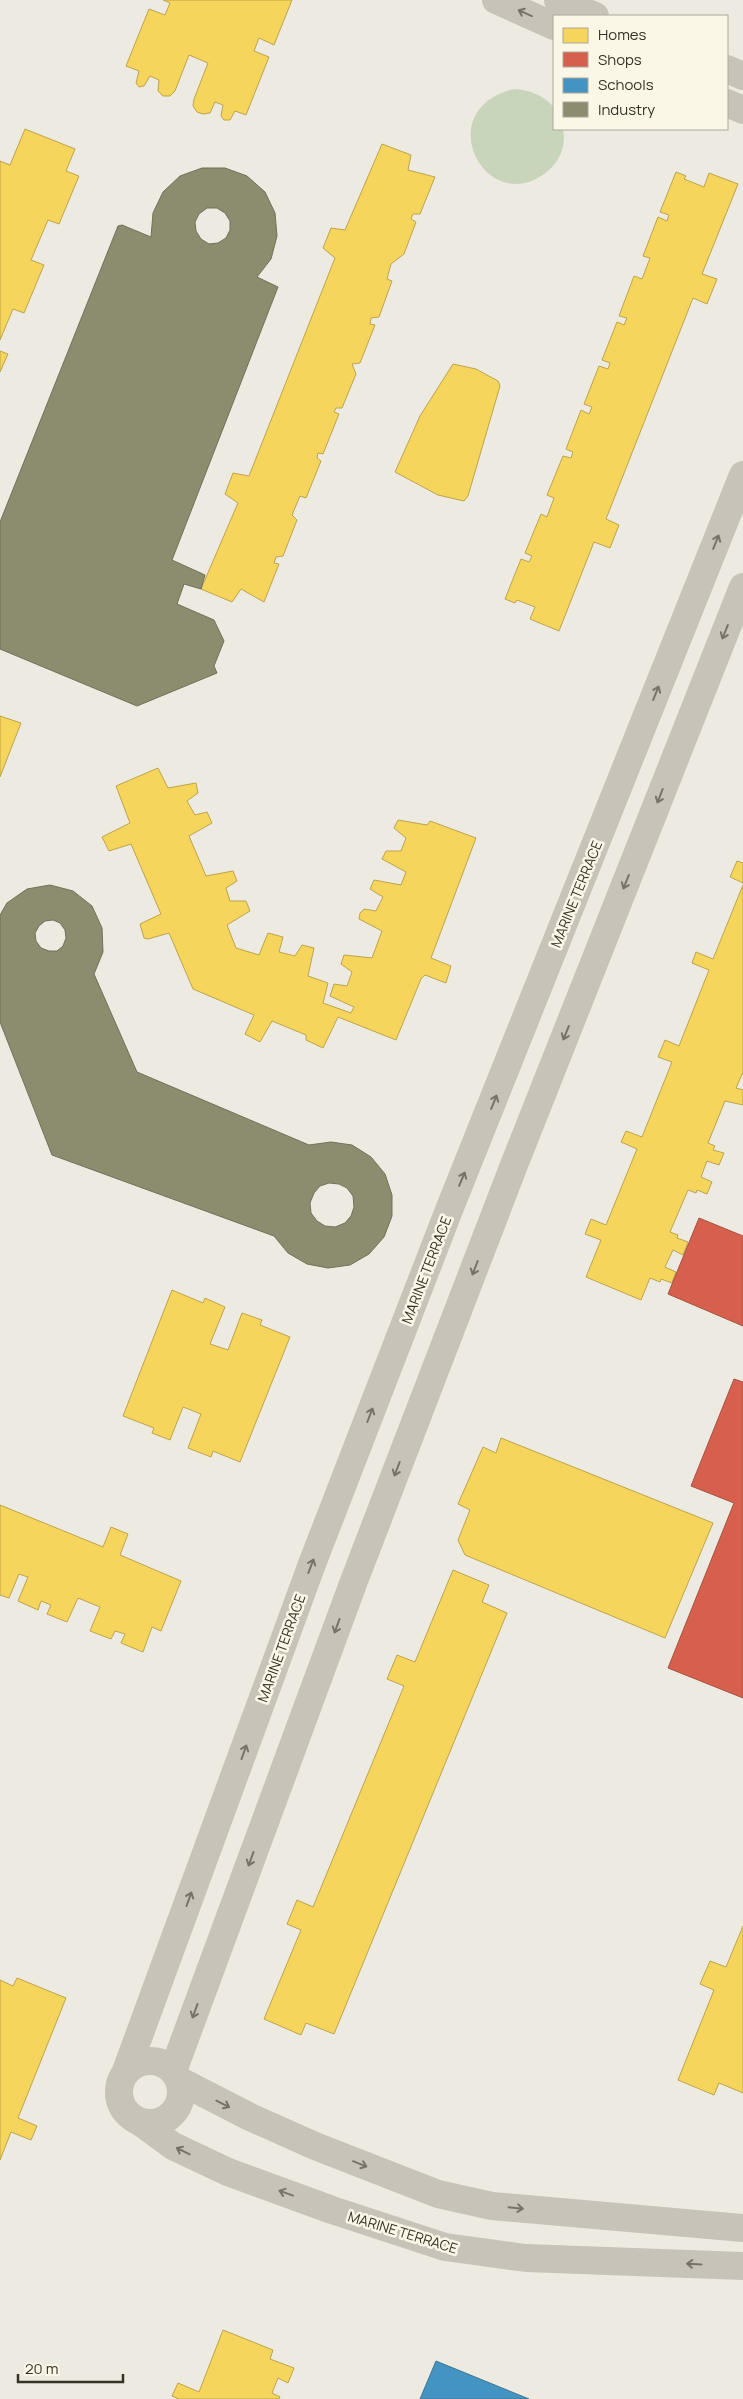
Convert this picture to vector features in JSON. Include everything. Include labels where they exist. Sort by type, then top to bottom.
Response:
[{"type":"street","points":[[496,0],[553,26]]},
{"type":"street","points":[[558,0],[593,15]]},
{"type":"street","points":[[728,69],[743,76]]},
{"type":"street","points":[[728,103],[743,110]]},
{"type":"street","name":"MARINE TERRACE","points":[[126,2071],[312,1564],[446,1219],[743,475]]},
{"type":"street","points":[[743,587],[514,1165],[354,1581],[176,2076],[181,2095],[177,2108],[169,2118],[156,2124],[143,2124],[131,2118],[122,2108],[118,2096],[119,2083],[126,2071],[136,2063],[149,2060],[162,2063],[176,2076],[250,2117],[315,2146],[438,2194],[492,2206],[743,2228]]},
{"type":"street","name":"MARINE TERRACE","points":[[143,2124],[173,2146],[228,2172],[332,2210],[445,2247],[526,2258],[743,2266]]},
{"type":"green space","points":[[514,89],[541,96],[553,106],[553,130],[563,130],[564,140],[562,151],[557,161],[549,170],[526,183],[506,183],[488,173],[476,157],[471,138],[474,118],[488,101]]},
{"type":"building: Homes","points":[[163,0],[292,0],[274,45],[259,38],[254,51],[269,57],[246,115],[235,111],[230,120],[224,120],[221,116],[223,105],[215,102],[210,113],[203,114],[197,112],[193,106],[194,99],[208,63],[189,55],[175,91],[170,96],[163,96],[158,91],[159,80],[150,76],[144,86],[139,87],[136,83],[139,71],[126,66],[149,9],[165,15],[170,3]]},
{"type":"building: Homes","points":[[25,129],[75,149],[66,171],[79,176],[59,224],[48,220],[31,260],[44,265],[24,313],[13,309],[0,340],[0,161],[10,165]]},
{"type":"building: Homes","points":[[382,144],[411,155],[408,170],[435,177],[420,214],[413,214],[411,219],[416,222],[404,254],[391,264],[387,279],[392,281],[379,317],[371,318],[370,324],[375,325],[360,363],[352,364],[356,374],[342,408],[336,408],[334,412],[339,414],[323,454],[318,453],[317,458],[321,461],[306,498],[300,496],[292,515],[297,520],[283,556],[276,557],[274,563],[279,564],[264,602],[241,589],[232,602],[201,589],[238,503],[225,494],[233,473],[249,476],[335,258],[323,248],[331,228],[345,230]]},
{"type":"building: Homes","points":[[676,172],[686,176],[684,179],[704,187],[709,173],[738,184],[702,274],[717,279],[707,304],[693,298],[606,519],[619,525],[610,548],[594,542],[559,631],[530,619],[535,607],[517,600],[515,603],[505,599],[521,559],[529,562],[532,556],[525,553],[541,514],[547,517],[554,498],[547,495],[563,456],[571,458],[573,452],[566,449],[581,410],[589,414],[592,407],[584,404],[599,366],[608,369],[610,363],[602,360],[617,322],[624,325],[627,318],[619,316],[634,276],[642,279],[650,258],[643,256],[658,217],[667,221],[669,215],[660,212]]},
{"type":"building: Homes","points":[[0,351],[8,354],[0,372]]},
{"type":"building: Homes","points":[[453,364],[476,369],[498,381],[500,386],[468,496],[464,501],[438,495],[395,472],[420,416]]},
{"type":"building: Homes","points":[[0,716],[21,723],[0,777]]},
{"type":"building: Homes","points":[[158,768],[168,788],[196,783],[198,793],[187,801],[195,815],[207,812],[212,823],[189,836],[206,876],[233,871],[237,881],[226,888],[230,901],[246,901],[250,911],[227,925],[236,948],[259,955],[268,933],[283,937],[279,952],[295,956],[302,945],[314,948],[308,976],[328,983],[323,1003],[351,1013],[354,1007],[330,996],[334,984],[347,986],[352,972],[341,964],[344,955],[372,958],[382,931],[359,919],[360,913],[364,909],[376,911],[383,897],[370,889],[374,880],[401,885],[406,872],[382,859],[386,851],[401,851],[406,838],[394,828],[398,820],[427,825],[430,821],[476,838],[431,958],[451,966],[446,983],[425,975],[421,979],[396,1040],[338,1017],[323,1048],[306,1040],[306,1035],[272,1021],[260,1042],[245,1034],[254,1015],[193,989],[169,933],[148,939],[144,938],[140,924],[161,914],[131,844],[109,851],[102,837],[130,823],[116,786]]},
{"type":"building: Homes","points":[[737,861],[743,863],[743,883],[730,877]]},
{"type":"building: Homes","points":[[743,885],[743,1072],[736,1088],[743,1090],[743,1105],[725,1101],[708,1143],[715,1146],[713,1150],[724,1153],[719,1165],[707,1161],[701,1177],[712,1182],[707,1194],[697,1190],[696,1193],[688,1190],[670,1232],[678,1235],[677,1238],[688,1242],[683,1255],[673,1250],[665,1267],[676,1272],[672,1283],[661,1279],[660,1282],[650,1278],[641,1300],[586,1277],[601,1240],[585,1234],[591,1219],[606,1225],[637,1149],[621,1142],[626,1131],[642,1137],[672,1062],[658,1057],[665,1040],[679,1046],[709,970],[692,963],[696,952],[713,959]]},
{"type":"building: Homes","points":[[172,1290],[203,1303],[205,1298],[225,1307],[210,1344],[228,1350],[242,1313],[262,1320],[260,1325],[290,1337],[240,1462],[213,1451],[211,1457],[188,1448],[201,1414],[183,1407],[170,1440],[152,1433],[154,1428],[123,1416]]},
{"type":"building: Homes","points":[[501,1438],[713,1523],[665,1638],[465,1555],[458,1540],[470,1510],[458,1504],[483,1447],[496,1453]]},
{"type":"building: Homes","points":[[0,1505],[103,1547],[111,1527],[128,1534],[120,1555],[181,1581],[161,1631],[152,1627],[143,1652],[121,1643],[125,1634],[115,1631],[111,1639],[90,1631],[100,1607],[78,1598],[67,1622],[47,1614],[51,1605],[41,1601],[38,1610],[18,1601],[28,1577],[19,1574],[9,1598],[0,1595]]},
{"type":"building: Homes","points":[[453,1570],[489,1585],[482,1602],[507,1613],[334,2034],[306,2023],[301,2035],[264,2019],[301,1930],[287,1924],[297,1900],[313,1907],[404,1686],[387,1679],[397,1655],[415,1662]]},
{"type":"building: Homes","points":[[743,1926],[743,2093],[719,2083],[714,2095],[678,2080],[714,1990],[700,1984],[710,1961],[726,1967]]},
{"type":"building: Homes","points":[[17,1978],[66,1998],[18,2118],[37,2126],[31,2140],[11,2132],[0,2160],[0,1980],[13,1986]]},
{"type":"building: Homes","points":[[223,2330],[273,2350],[270,2359],[294,2368],[288,2383],[278,2378],[272,2393],[280,2397],[279,2399],[179,2399],[172,2396],[178,2383],[199,2392]]},
{"type":"building: Shops","points":[[699,1218],[743,1236],[743,1326],[668,1294]]},
{"type":"building: Shops","points":[[734,1379],[743,1382],[743,1698],[668,1668],[734,1503],[691,1486]]},
{"type":"building: Schools","points":[[436,2361],[529,2399],[420,2399]]},
{"type":"building: Industry","points":[[202,168],[225,168],[247,176],[265,192],[275,213],[277,236],[271,259],[257,277],[278,287],[172,560],[205,575],[201,589],[184,584],[177,604],[214,620],[224,641],[214,666],[217,673],[137,706],[0,649],[0,522],[118,226],[122,225],[151,237],[153,213],[163,192],[180,176]],"holes":[[[207,208],[217,208],[225,213],[230,221],[230,230],[226,238],[218,243],[209,244],[201,239],[196,231],[195,222],[199,214]]]},
{"type":"building: Industry","points":[[50,885],[73,891],[92,906],[102,928],[103,952],[94,974],[137,1072],[309,1145],[331,1142],[352,1145],[371,1157],[385,1174],[392,1195],[392,1216],[384,1237],[369,1254],[350,1265],[328,1268],[307,1264],[288,1253],[274,1236],[52,1155],[0,1022],[0,915],[7,903],[27,889]],"holes":[[[53,920],[60,923],[65,930],[66,938],[63,946],[57,951],[41,948],[36,941],[35,933],[39,926],[45,921]],[[329,1183],[339,1184],[347,1188],[353,1196],[354,1207],[351,1216],[345,1223],[335,1227],[325,1226],[317,1221],[311,1213],[310,1203],[314,1193],[320,1186]]]}]
